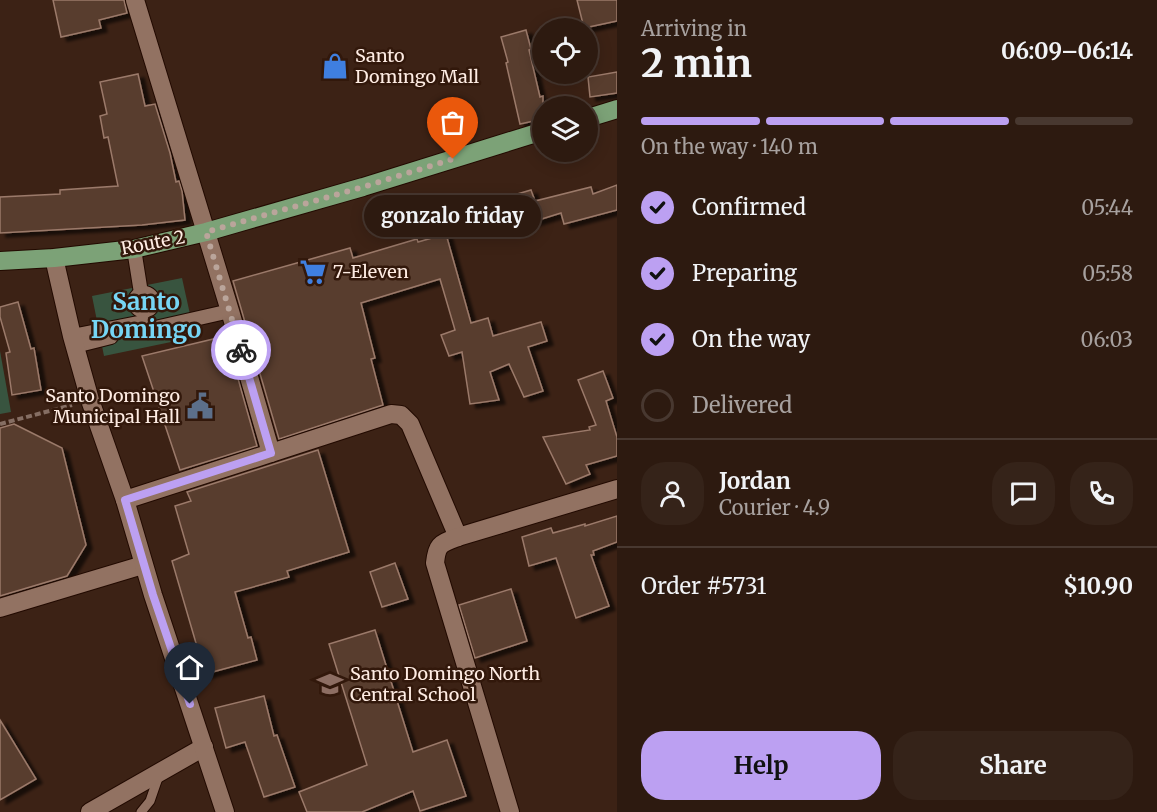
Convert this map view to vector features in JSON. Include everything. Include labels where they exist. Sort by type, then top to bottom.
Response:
[{"type":"highway","points":[[598,115],[617,109]]},
{"type":"highway","name":"Route 2","points":[[0,261],[54,258],[134,249],[206,232],[363,187],[532,134]]},
{"type":"street","points":[[135,0],[271,453]]},
{"type":"street","points":[[134,249],[141,293],[150,294],[153,299],[149,321]]},
{"type":"street","points":[[54,258],[90,400],[125,500],[143,565],[225,812]]},
{"type":"street","points":[[74,341],[149,321],[228,308]]},
{"type":"street","points":[[125,500],[391,414],[401,415],[410,424],[458,537]]},
{"type":"street","points":[[510,812],[435,563],[437,549],[440,544],[458,537],[617,489]]},
{"type":"street","points":[[0,608],[143,565]]},
{"type":"street","points":[[90,812],[204,747]]},
{"type":"lane","points":[[141,812],[150,801],[159,773]]},
{"type":"path","points":[[0,424],[90,400]]},
{"type":"green space","points":[[182,278],[195,337],[104,356],[92,296]]},
{"type":"green space","points":[[0,351],[11,412],[0,414]]},
{"type":"building","points":[[53,0],[124,0],[127,13],[99,20],[101,28],[61,37]]},
{"type":"building","points":[[577,0],[617,0],[617,21],[598,25],[598,18],[582,18]]},
{"type":"building","points":[[526,30],[531,49],[529,50],[532,63],[532,84],[537,84],[540,96],[532,96],[532,121],[520,124],[501,37]]},
{"type":"building","points":[[617,72],[617,93],[590,96],[589,84],[598,84],[598,75]]},
{"type":"building","points":[[138,74],[145,106],[155,104],[176,182],[179,181],[182,191],[185,220],[142,225],[0,233],[0,197],[60,194],[60,190],[118,186],[108,137],[104,138],[100,116],[107,114],[100,82]]},
{"type":"building","points":[[617,185],[617,210],[564,224],[561,213],[516,227],[507,197],[531,190],[535,201],[591,187],[593,194]]},
{"type":"building","points":[[446,234],[471,323],[488,318],[493,336],[541,322],[547,341],[528,347],[543,391],[524,397],[509,364],[490,372],[499,400],[470,404],[462,352],[449,356],[441,335],[455,330],[440,279],[361,303],[375,358],[371,359],[383,405],[279,439],[233,281],[350,248],[353,258],[417,239],[418,242]]},
{"type":"building","points":[[18,302],[31,349],[34,348],[41,390],[12,395],[6,353],[10,352],[0,317],[0,307]]},
{"type":"building","name":"Santo Domingo Municipal Hall","points":[[226,336],[257,446],[180,470],[142,356]]},
{"type":"building","points":[[603,371],[613,398],[606,401],[617,437],[617,456],[586,465],[590,474],[566,484],[543,437],[590,430],[589,427],[596,425],[578,380]]},
{"type":"building","points":[[14,424],[62,448],[86,545],[67,576],[0,596],[0,428]]},
{"type":"building","points":[[318,450],[349,552],[287,571],[289,577],[235,592],[257,660],[205,674],[172,561],[189,554],[175,506],[191,501],[187,492]]},
{"type":"building","points":[[617,516],[617,542],[593,551],[594,555],[591,555],[609,606],[576,618],[556,558],[529,566],[522,537],[551,528],[553,533],[585,524],[585,526]]},
{"type":"building","points":[[395,563],[408,599],[382,607],[370,572]]},
{"type":"building","points":[[511,589],[527,641],[475,658],[459,605]]},
{"type":"building","points":[[375,630],[413,752],[447,740],[466,796],[420,811],[413,791],[362,812],[307,812],[299,792],[367,765],[329,644]]},
{"type":"building","points":[[264,696],[274,736],[277,735],[295,787],[264,797],[245,742],[226,748],[215,708]]},
{"type":"building","points":[[0,720],[36,779],[0,800]]},
{"type":"way so far","points":[[241,350],[206,232],[453,159]]},
{"type":"place","name":"Santo Domingo Mall","points":[[335,66]]},
{"type":"place","name":"gonzalo friday","points":[[453,159]]},
{"type":"place","name":"7-Eleven","points":[[313,272]]},
{"type":"place","name":"Santo Domingo Municipal Hall","points":[[200,406]]},
{"type":"place","name":"Santo Domingo North Central School","points":[[330,684]]},
{"type":"district","name":"Santo Domingo","points":[[146,316]]},
{"type":"route","points":[[190,704],[143,565],[125,500],[271,453],[241,350]]}]
